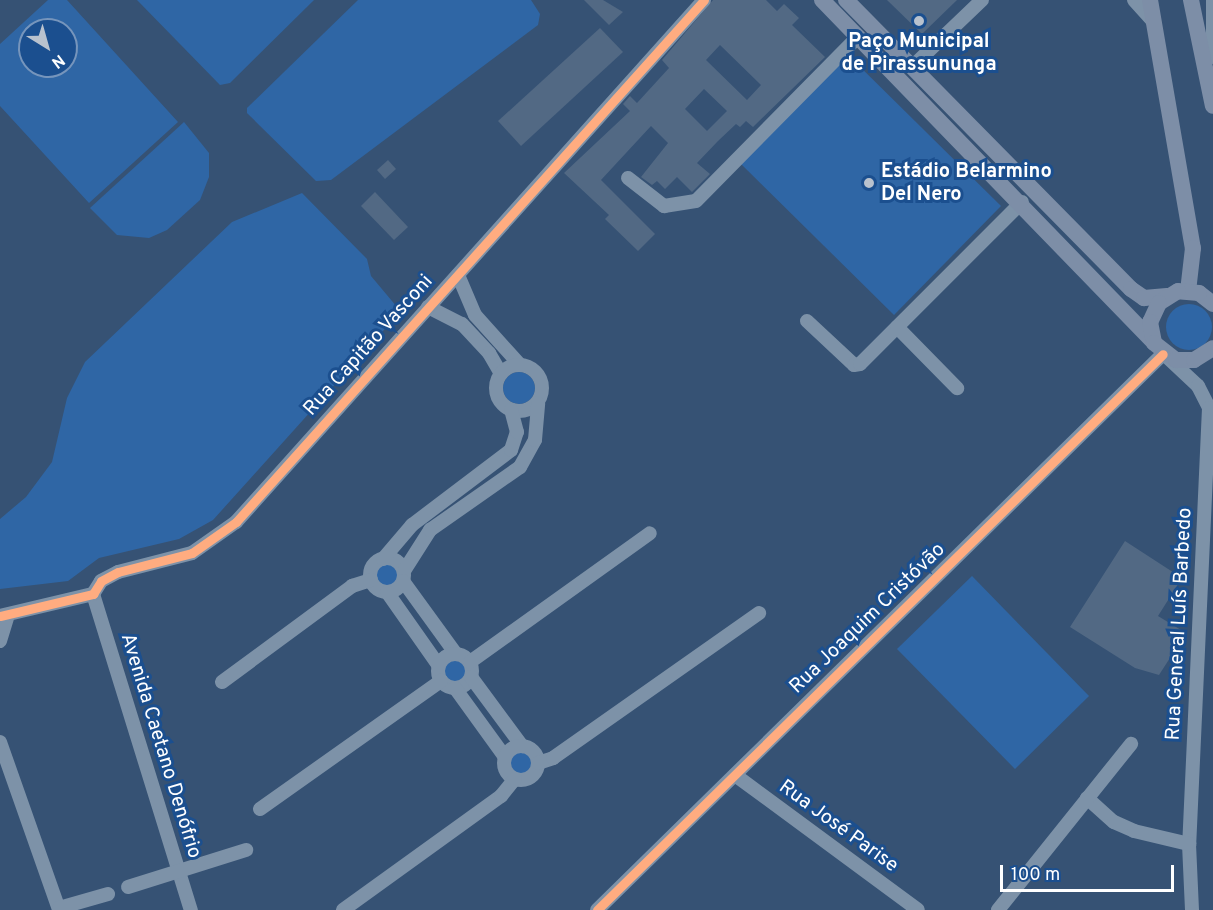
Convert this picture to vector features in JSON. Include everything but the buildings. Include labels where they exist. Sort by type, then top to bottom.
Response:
[{"type":"main road","points":[[822,0],[1022,202],[1161,351],[1185,362],[1210,355]]},
{"type":"main road","points":[[846,0],[914,65],[1131,289],[1144,298],[1178,293],[1213,304]]},
{"type":"main road","points":[[1150,0],[1193,248],[1178,293],[1150,322],[1161,351]]},
{"type":"main road","points":[[1191,0],[1213,106]]},
{"type":"street","name":"Rua Capitão Vasconi","points":[[3,617],[93,594],[110,576],[192,553],[236,522],[704,0]]},
{"type":"street","points":[[914,65],[982,0]]},
{"type":"street","points":[[1134,0],[1154,21]]},
{"type":"street","points":[[1211,3],[1213,57]]},
{"type":"street","points":[[628,178],[664,206],[696,201],[858,37]]},
{"type":"street","points":[[807,321],[857,365],[1022,202]]},
{"type":"street","points":[[371,580],[374,565],[383,559],[412,525],[511,450],[517,432],[511,410],[497,395],[501,374],[495,348],[475,315],[458,275]]},
{"type":"street","points":[[387,592],[404,576],[430,530],[520,467],[535,440],[542,382],[534,370],[520,365],[462,324],[428,307]]},
{"type":"street","points":[[462,324],[475,315]]},
{"type":"street","points":[[897,327],[957,388]]},
{"type":"street","name":"Rua Joaquim Cristóvão","points":[[597,910],[1161,351]]},
{"type":"street","name":"Rua General Luís Barbedo","points":[[1161,351],[1198,386],[1209,408],[1189,844],[1192,910]]},
{"type":"street","points":[[501,374],[520,365]]},
{"type":"street","points":[[511,410],[526,411],[538,403]]},
{"type":"street","points":[[470,662],[650,533]]},
{"type":"street","points":[[383,559],[398,562],[404,576],[456,654],[470,662]]},
{"type":"street","points":[[371,580],[387,592],[440,666],[441,681]]},
{"type":"street","points":[[222,682],[352,585],[371,580]]},
{"type":"street","name":"Avenida Caetano Denófrio","points":[[93,594],[191,910]]},
{"type":"street","points":[[343,910],[501,796],[515,779],[531,777],[538,763],[553,758],[759,613]]},
{"type":"street","points":[[0,641],[3,617]]},
{"type":"street","points":[[440,666],[456,654]]},
{"type":"street","points":[[470,662],[471,677],[522,746],[532,749],[538,763]]},
{"type":"street","points":[[455,688],[471,677]]},
{"type":"street","points":[[441,681],[455,688],[505,757],[505,768],[515,779]]},
{"type":"street","points":[[260,809],[441,681]]},
{"type":"street","points":[[0,742],[59,909],[108,894]]},
{"type":"street","points":[[998,910],[1131,744]]},
{"type":"street","points":[[505,757],[522,746]]},
{"type":"street","name":"Rua José Parise","points":[[735,775],[918,910]]},
{"type":"street","points":[[1087,798],[1114,822],[1134,831],[1189,844]]},
{"type":"street","points":[[128,887],[246,850]]},
{"type":"shaded area","points":[[48,0],[67,0],[178,122],[89,203],[0,106],[0,44],[18,28],[18,78],[78,78],[78,18],[28,18]]},
{"type":"shaded area","points":[[137,0],[314,0],[230,83],[220,85]]},
{"type":"shaded area","points":[[358,0],[531,0],[540,14],[538,25],[331,180],[316,181],[247,113],[247,108]]},
{"type":"shaded area","name":"Estádio Belarmino Del Nero","points":[[844,51],[1001,206],[894,315],[737,160]]},
{"type":"shaded area","points":[[184,122],[209,153],[209,177],[200,200],[167,230],[149,238],[117,235],[90,208]]},
{"type":"shaded area","points":[[302,193],[367,259],[371,276],[397,307],[392,321],[213,520],[179,539],[99,558],[68,581],[0,589],[0,519],[26,497],[52,462],[67,398],[85,362],[232,222]]},
{"type":"shaded area","points":[[1189,304],[1205,311],[1212,327],[1205,343],[1189,350],[1173,343],[1166,327],[1173,311]]},
{"type":"shaded area","points":[[519,372],[530,377],[535,388],[530,399],[519,404],[508,399],[503,388],[508,377]]},
{"type":"shaded area","points":[[387,564],[395,567],[398,575],[395,583],[387,586],[379,583],[376,575],[379,567]]},
{"type":"shaded area","points":[[972,576],[1089,696],[1015,769],[897,649]]},
{"type":"shaded area","points":[[455,660],[463,663],[466,671],[463,679],[455,682],[447,679],[444,671],[447,663]]},
{"type":"shaded area","points":[[521,752],[529,755],[532,763],[529,771],[521,774],[513,771],[510,763],[513,755]]},
{"type":"cycle path","points":[[0,616],[93,594],[101,581],[118,572],[192,553],[236,522],[704,0]]},
{"type":"cycle path","points":[[597,910],[1163,354]]},
{"type":"place","name":"Paço Municipal de Pirassununga","points":[[919,21]]},
{"type":"place","name":"Estádio Belarmino Del Nero","points":[[869,183]]}]
